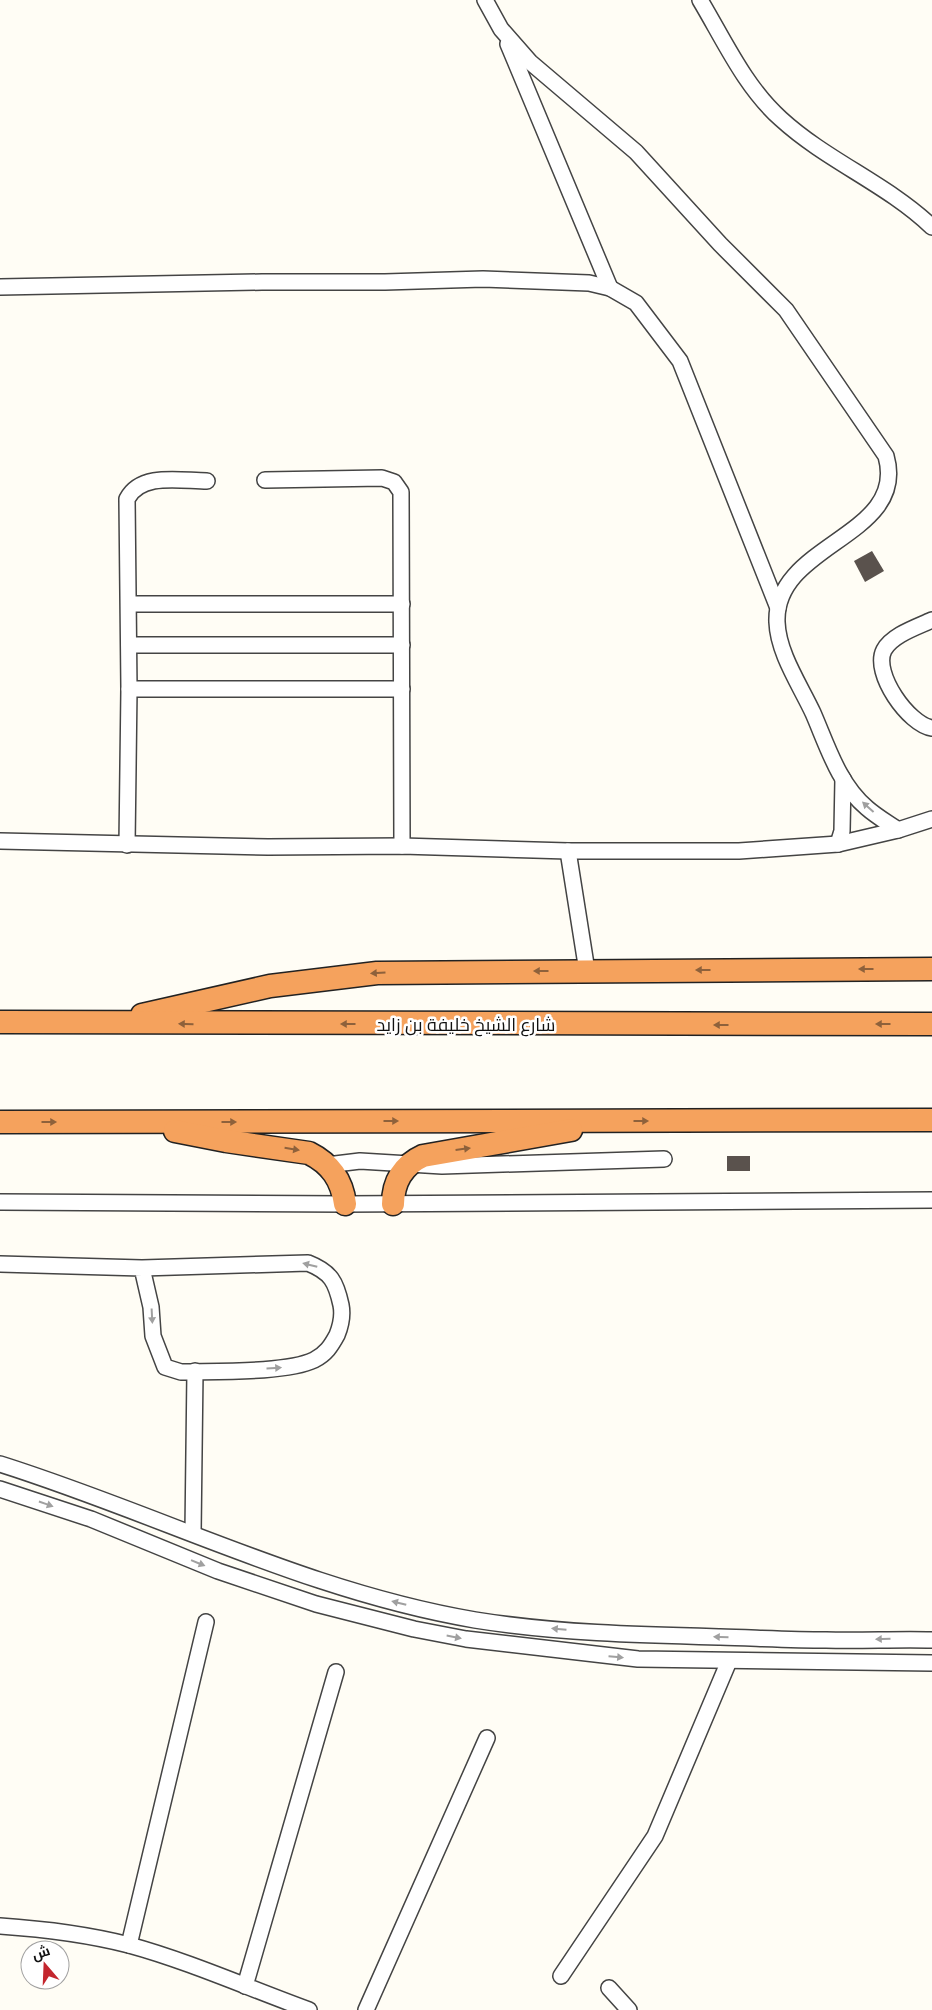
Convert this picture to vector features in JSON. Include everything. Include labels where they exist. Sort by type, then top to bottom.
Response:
[{"type":"highway","points":[[110,1023],[236,993],[341,976],[413,972],[932,969]]},
{"type":"highway","name":"شارع الشيخ خليفة بن زايد","points":[[0,1022],[932,1024]]},
{"type":"highway","points":[[0,1122],[932,1120]]},
{"type":"highway","points":[[392,1204],[396,1182],[410,1164],[430,1154],[527,1140],[607,1121]]},
{"type":"highway","points":[[141,1122],[226,1141],[298,1150],[314,1155],[327,1165],[340,1182],[345,1204]]},
{"type":"street","points":[[485,0],[501,29],[610,288]]},
{"type":"street","points":[[700,0],[748,79],[774,112],[793,130],[890,192],[932,227]]},
{"type":"street","points":[[501,29],[530,62],[636,152],[720,244],[786,310],[886,456],[889,483],[882,502],[869,516],[794,575],[787,585],[778,608],[777,620],[781,644],[843,779],[866,808],[898,830]]},
{"type":"street","points":[[0,287],[483,279],[589,283],[610,288],[636,303],[680,361],[778,608]]},
{"type":"street","points":[[265,480],[382,478],[394,482],[398,487],[401,498],[402,846]]},
{"type":"street","points":[[127,845],[129,604],[126,511],[130,494],[138,485],[150,481],[207,481]]},
{"type":"street","points":[[129,604],[402,604]]},
{"type":"street","points":[[932,620],[892,640],[884,650],[880,663],[886,682],[910,715],[922,726],[932,728]]},
{"type":"street","points":[[129,645],[402,645]]},
{"type":"street","points":[[129,689],[402,689]]},
{"type":"street","points":[[838,844],[842,830],[843,779]]},
{"type":"street","points":[[0,841],[127,845],[402,846],[568,851],[739,850],[838,844],[898,830],[932,819]]},
{"type":"street","points":[[568,851],[587,971]]},
{"type":"street","points":[[327,1165],[360,1160],[442,1166],[664,1159]]},
{"type":"street","points":[[0,1202],[392,1204],[932,1200]]},
{"type":"street","points":[[0,1264],[142,1268],[308,1263],[324,1269],[333,1281],[342,1311],[340,1327],[330,1349],[315,1360],[293,1367],[181,1372],[165,1367],[153,1336],[151,1307],[142,1268]]},
{"type":"street","points":[[193,1533],[195,1371]]},
{"type":"street","points":[[0,1464],[56,1482],[154,1521],[193,1533],[319,1581],[418,1608],[475,1620],[575,1631],[676,1637],[785,1640],[932,1640]]},
{"type":"street","points":[[0,1489],[91,1520],[218,1571],[316,1604],[414,1629],[466,1639],[638,1659],[932,1663]]},
{"type":"street","points":[[129,1945],[206,1622]]},
{"type":"street","points":[[561,1976],[655,1836],[729,1660]]},
{"type":"street","points":[[244,1986],[336,1672]]},
{"type":"street","points":[[366,2010],[487,1738]]},
{"type":"street","points":[[0,1926],[58,1931],[129,1945],[309,2010]]},
{"type":"street","points":[[609,1988],[629,2010]]},
{"type":"building","points":[[872,551],[884,571],[865,582],[854,561]]},
{"type":"building","points":[[727,1156],[750,1156],[750,1171],[727,1171]]}]
